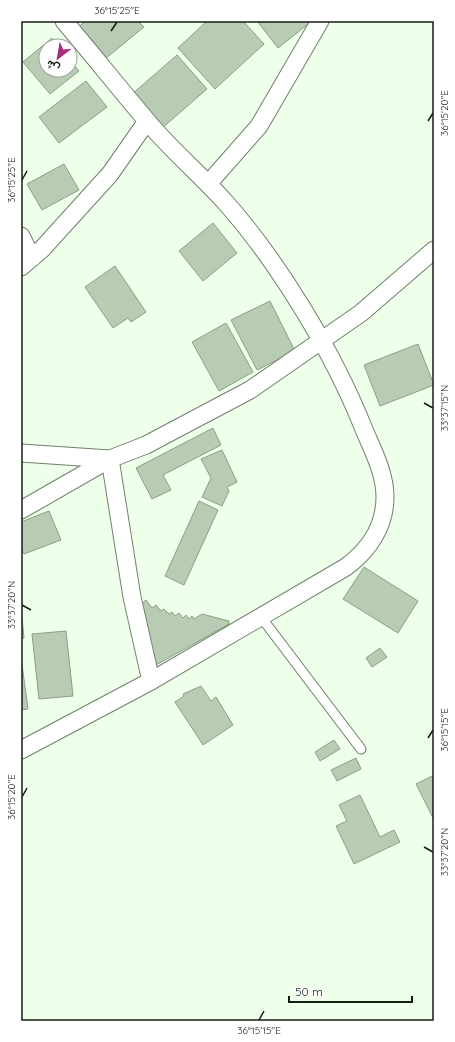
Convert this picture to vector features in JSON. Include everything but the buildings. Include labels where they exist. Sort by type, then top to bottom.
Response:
[{"type":"street","points":[[21,750],[151,681],[346,567],[357,558],[374,537],[384,511],[385,497],[381,470],[354,404],[320,341],[279,272],[226,204],[147,121],[64,21]]},
{"type":"street","points":[[208,184],[259,126],[320,21]]},
{"type":"street","points":[[26,263],[42,249],[110,174],[147,121]]},
{"type":"street","points":[[21,236],[26,263]]},
{"type":"street","points":[[21,510],[110,459],[146,445],[250,390],[361,313],[434,250]]},
{"type":"street","points":[[21,453],[110,459]]},
{"type":"street","points":[[110,459],[132,598],[151,681]]},
{"type":"lane","points":[[261,617],[361,749]]}]
